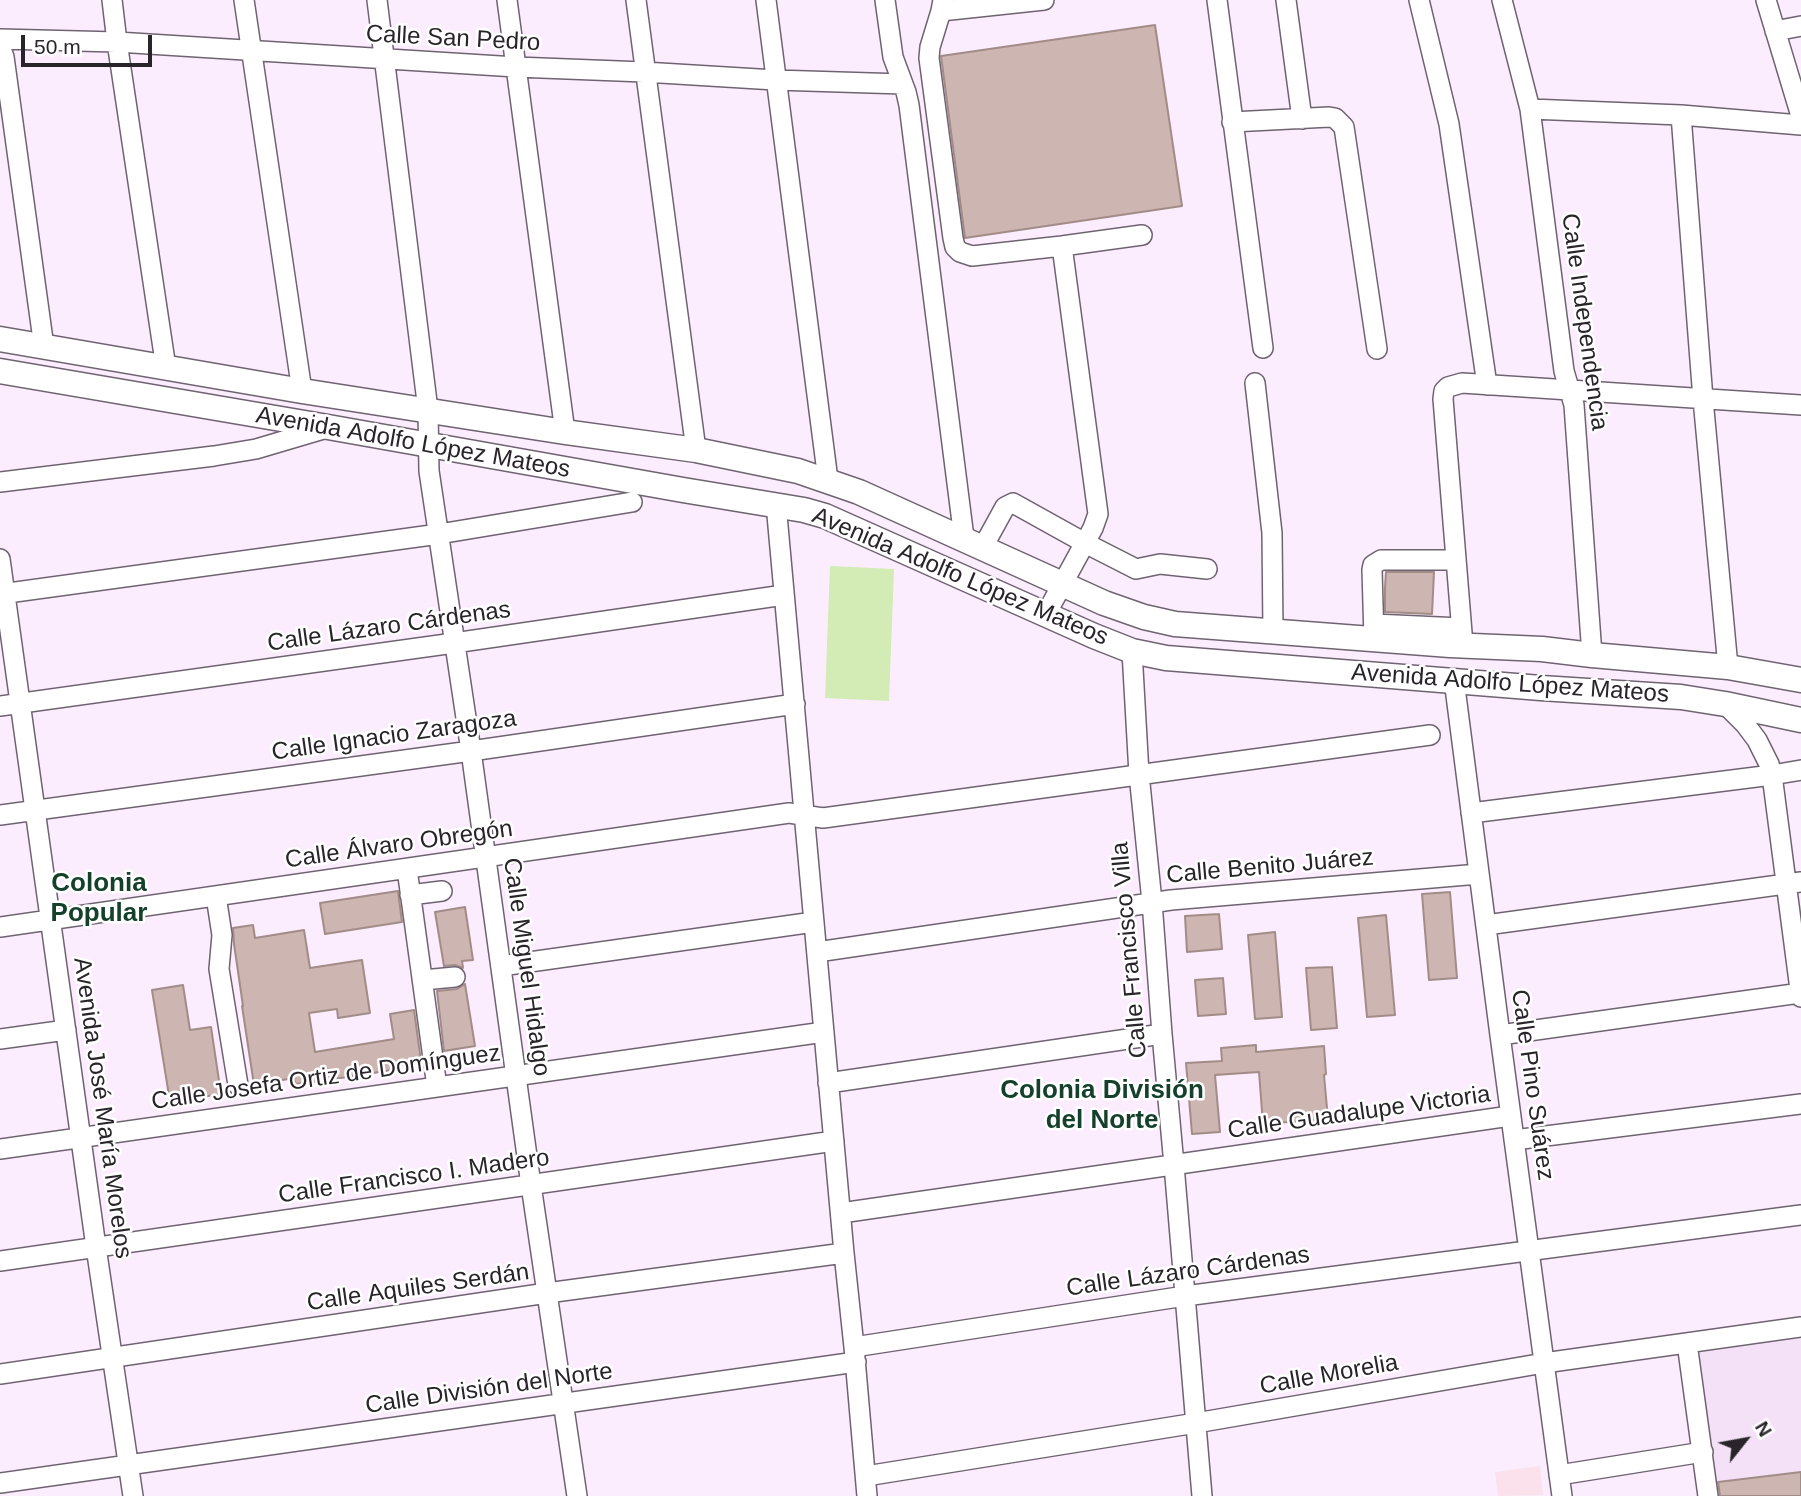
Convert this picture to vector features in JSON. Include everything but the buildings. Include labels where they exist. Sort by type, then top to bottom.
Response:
[{"type":"main road","name":"Avenida Adolfo López Mateos","points":[[0,339],[302,391],[696,450],[798,471],[859,492],[1104,603],[1175,624],[1273,632],[1374,632],[1456,636],[1592,655],[1728,667],[1801,680]]},
{"type":"main road","name":"Avenida Adolfo López Mateos","points":[[0,372],[804,510],[825,516],[1094,636],[1132,651],[1166,658],[1681,697],[1801,720]]},
{"type":"main road","points":[[1541,688],[1542,649]]},
{"type":"street","points":[[112,0],[166,368]]},
{"type":"street","points":[[244,0],[302,391]]},
{"type":"street","name":"Calle Miguel Hidalgo","points":[[377,0],[428,410],[429,471],[577,1496]]},
{"type":"street","points":[[508,0],[565,432]]},
{"type":"street","points":[[636,0],[696,450]]},
{"type":"street","points":[[766,0],[828,480]]},
{"type":"street","points":[[885,0],[892,57],[909,105],[973,543]]},
{"type":"street","points":[[1044,0],[942,6],[929,58],[955,247],[972,256],[1142,235]]},
{"type":"street","points":[[1217,0],[1263,348]]},
{"type":"street","points":[[1286,0],[1302,119]]},
{"type":"street","points":[[1419,0],[1449,124],[1487,385]]},
{"type":"street","name":"Calle Independencia","points":[[1502,0],[1530,109],[1563,370],[1574,405],[1592,655]]},
{"type":"street","points":[[1766,0],[1801,116]]},
{"type":"street","points":[[1775,31],[1801,26]]},
{"type":"street","name":"Calle San Pedro","points":[[0,39],[117,42],[384,60],[903,84]]},
{"type":"street","points":[[0,46],[4,57],[44,346]]},
{"type":"street","points":[[1530,109],[1681,115],[1801,125]]},
{"type":"street","points":[[1681,115],[1703,399],[1728,667]]},
{"type":"street","points":[[1232,122],[1329,117],[1335,118],[1343,127],[1377,349]]},
{"type":"street","points":[[1046,614],[1097,519],[1098,509],[1062,246]]},
{"type":"street","points":[[1255,383],[1272,533],[1273,632]]},
{"type":"street","points":[[1456,636],[1449,560],[1443,399],[1444,391],[1448,387],[1462,383],[1801,405]]},
{"type":"street","points":[[0,482],[256,449],[328,427]]},
{"type":"street","points":[[2,593],[439,534],[632,502]]},
{"type":"street","points":[[973,543],[1005,508],[1013,503],[1136,569],[1160,564],[1207,569]]},
{"type":"street","points":[[776,504],[867,1496]]},
{"type":"street","name":"Avenida José María Morelos","points":[[0,559],[2,593],[36,809],[133,1496]]},
{"type":"street","points":[[1374,632],[1372,570],[1376,562],[1449,560]]},
{"type":"street","name":"Calle Lázaro Cárdenas","points":[[0,706],[784,595]]},
{"type":"street","name":"Calle Francisco Villa","points":[[1132,651],[1139,774],[1202,1496]]},
{"type":"street","name":"Calle Pino Suárez","points":[[1454,680],[1562,1496]]},
{"type":"street","name":"Calle Ignacio Zaragoza","points":[[0,815],[795,704]]},
{"type":"street","points":[[1500,1035],[1801,994],[1793,883],[1772,775],[1757,740],[1725,704]]},
{"type":"street","name":"Calle Álvaro Obregón","points":[[0,927],[789,813],[823,818],[1430,735]]},
{"type":"street","points":[[1471,813],[1801,770]]},
{"type":"street","points":[[407,869],[437,1087]]},
{"type":"street","name":"Calle Benito Juárez","points":[[817,952],[1152,902],[1479,874]]},
{"type":"street","points":[[1486,925],[1793,883]]},
{"type":"street","points":[[410,895],[442,891]]},
{"type":"street","points":[[216,896],[222,935],[219,969],[239,1086]]},
{"type":"street","points":[[501,966],[814,922]]},
{"type":"street","points":[[423,980],[455,977]]},
{"type":"street","points":[[0,1039],[66,1030]]},
{"type":"street","name":"Calle Josefa Ortiz de Domínguez","points":[[0,1149],[824,1032]]},
{"type":"street","points":[[828,1083],[1162,1034]]},
{"type":"street","points":[[1514,1140],[1801,1104]]},
{"type":"street","name":"Calle Guadalupe Victoria","points":[[841,1213],[1510,1116]]},
{"type":"street","name":"Calle Francisco I. Madero","points":[[0,1261],[834,1140]]},
{"type":"street","name":"Calle Lázaro Cárdenas","points":[[855,1354],[1185,1296],[1801,1215]]},
{"type":"street","name":"Calle Aquiles Serdán","points":[[0,1374],[547,1293],[844,1253]]},
{"type":"street","name":"Calle Morelia","points":[[866,1476],[1544,1363],[1801,1327]]},
{"type":"street","points":[[1686,1343],[1709,1496]]},
{"type":"street","name":"Calle División del Norte","points":[[0,1483],[563,1403],[855,1354]]},
{"type":"street","points":[[1559,1475],[1703,1452]]},
{"type":"shaded area","points":[[1801,1337],[1801,1472],[1712,1483],[1690,1354]]},
{"type":"shaded area","points":[[1540,1466],[1543,1495],[1498,1496],[1495,1472]]},
{"type":"green space","points":[[830,566],[894,569],[889,701],[825,698]]},
{"type":"district","name":"Colonia Popular","points":[[99,899]]},
{"type":"district","name":"Colonia División del Norte","points":[[1102,1106]]}]
